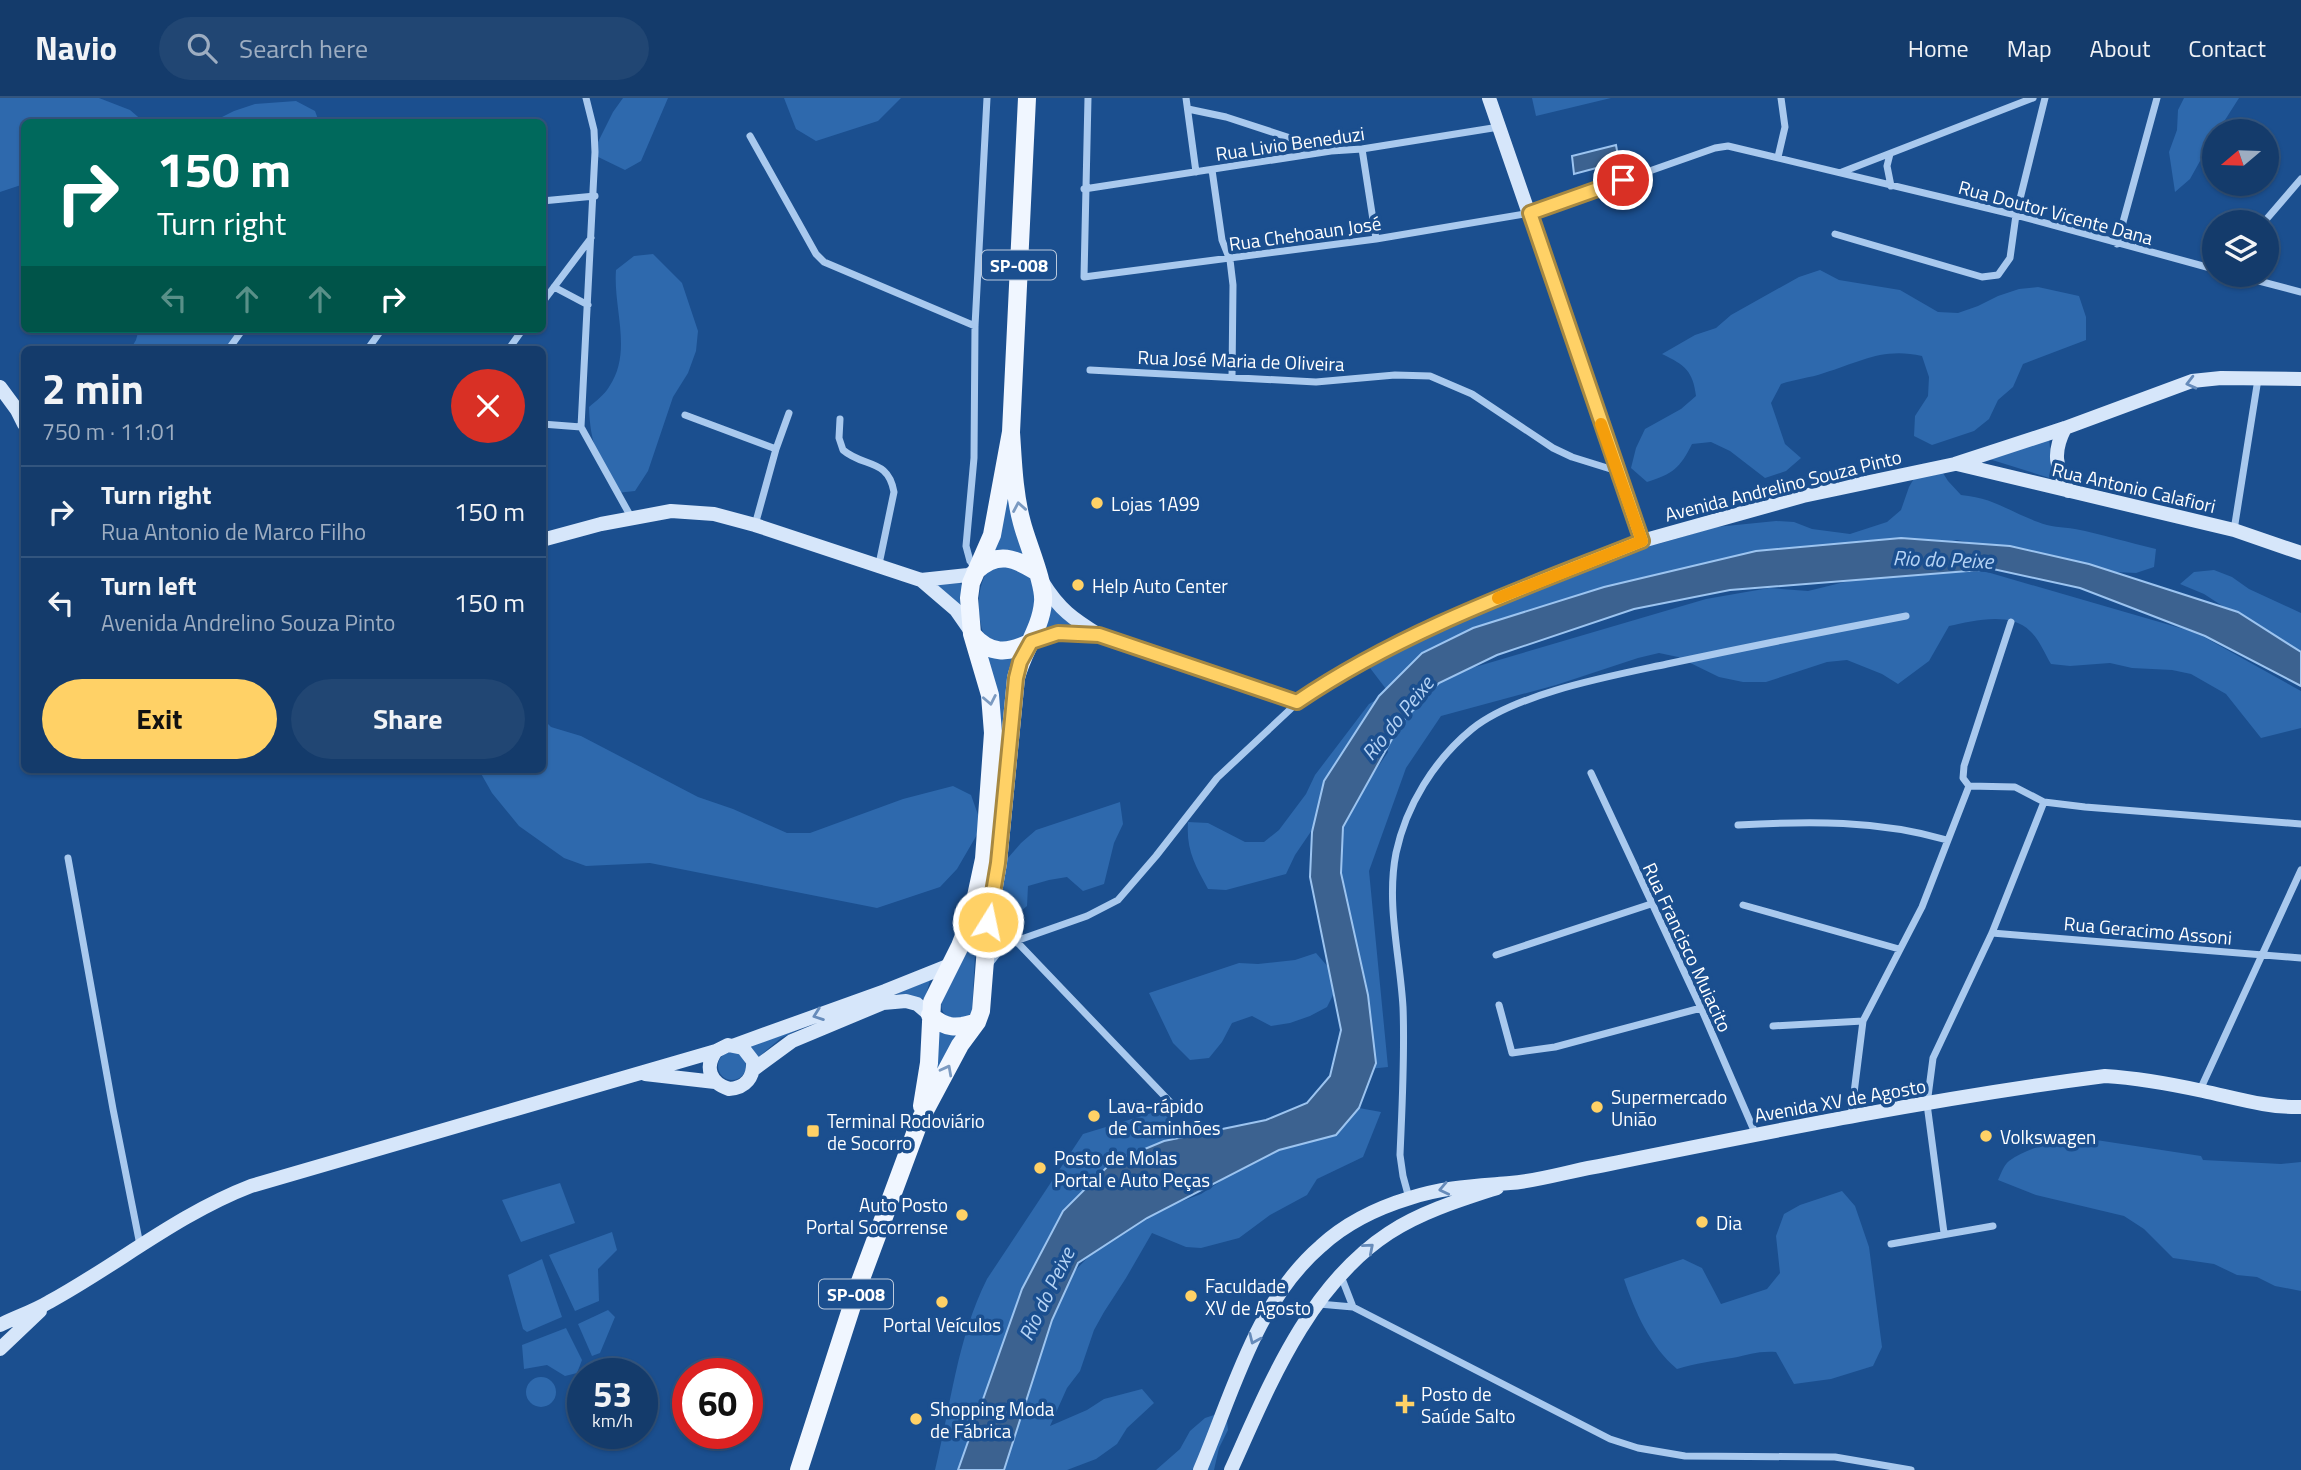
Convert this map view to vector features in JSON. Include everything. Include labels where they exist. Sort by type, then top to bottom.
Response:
[{"type":"main road","name":"SP-008","points":[[920,1120],[929,1063],[930,1015],[938,986],[960,946],[978,893],[991,785],[991,704],[972,634],[969,598],[971,583],[992,536],[1010,432],[1027,98]]},
{"type":"main road","name":"SP-008","points":[[799,1470],[858,1287],[920,1120],[960,1045],[977,1022],[982,998],[1016,678],[1020,662],[1042,612],[1044,598],[1021,521],[1010,432]]},
{"type":"main road","points":[[977,570],[986,562],[1013,559],[1037,572]]},
{"type":"main road","points":[[972,634],[981,645],[993,649],[1016,650],[1031,642]]},
{"type":"main road","points":[[930,1015],[948,1027],[962,1027],[977,1022]]},
{"type":"street","points":[[586,98],[594,130],[595,196],[581,427],[632,518]]},
{"type":"street","points":[[921,580],[968,576],[977,570],[970,561],[966,546],[974,458],[975,326],[987,98]]},
{"type":"street","points":[[1084,189],[1087,98]]},
{"type":"street","points":[[1186,98],[1196,172]]},
{"type":"street","points":[[1489,98],[1642,541]]},
{"type":"street","points":[[1779,157],[1785,127],[1782,98]]},
{"type":"street","points":[[1842,172],[2033,98]]},
{"type":"street","points":[[1835,234],[1992,278],[2004,269],[2010,258],[2016,215],[2045,98]]},
{"type":"street","points":[[2117,244],[2157,98]]},
{"type":"street","points":[[1188,109],[1226,117],[1331,151]]},
{"type":"street","name":"Rua Livio Beneduzi","points":[[1084,189],[1500,127]]},
{"type":"street","points":[[750,136],[816,254],[824,262],[975,326]]},
{"type":"street","name":"Rua Chehoaun José","points":[[1084,189],[1084,277],[1230,260],[1530,213],[1715,148],[1741,147],[1779,157]]},
{"type":"street","points":[[1362,149],[1376,239]]},
{"type":"street","points":[[1890,154],[1887,166],[1891,186]]},
{"type":"street","name":"Rua Doutor Vicente Dana","points":[[1779,157],[2016,215],[2202,266]]},
{"type":"street","points":[[1212,170],[1222,240],[1230,260],[1233,296],[1232,377]]},
{"type":"street","points":[[2274,210],[2301,179]]},
{"type":"street","points":[[546,201],[595,196]]},
{"type":"street","points":[[546,297],[592,237]]},
{"type":"street","points":[[554,286],[588,306]]},
{"type":"street","points":[[2279,286],[2301,292]]},
{"type":"street","name":"Rua José Maria de Oliveira","points":[[1090,370],[1324,382],[1412,374],[1430,376],[1472,394],[1553,448],[1618,472]]},
{"type":"street","name":"Avenida Andrelino Souza Pinto","points":[[983,974],[1001,949],[1087,916],[1118,900],[1217,778],[1297,702],[1353,666],[1482,604],[1642,541],[1802,496],[1955,464],[2065,428],[2192,381],[2221,378],[2301,379]]},
{"type":"street","points":[[2234,530],[2258,379]]},
{"type":"street","points":[[0,387],[21,418]]},
{"type":"street","points":[[755,525],[789,413]]},
{"type":"street","points":[[685,415],[776,449]]},
{"type":"street","points":[[840,419],[839,438],[843,450],[881,468],[887,472],[892,482],[894,492],[879,564]]},
{"type":"street","points":[[546,424],[581,427]]},
{"type":"street","points":[[2065,428],[2057,443],[2056,457],[2068,491]]},
{"type":"street","name":"Rua Antonio Calafiori","points":[[1955,464],[2234,530],[2301,554]]},
{"type":"street","points":[[546,539],[671,511],[695,512],[755,525],[921,580],[956,610],[972,634]]},
{"type":"street","points":[[1037,572],[1052,597],[1070,618],[1099,635],[1297,702]]},
{"type":"street","points":[[1416,1219],[1403,1176],[1400,1155],[1403,1019],[1393,882],[1396,854],[1405,821],[1426,780],[1473,729],[1527,701],[1602,678],[1906,616]]},
{"type":"street","points":[[1969,786],[1963,778],[1964,766],[2011,622]]},
{"type":"street","points":[[1031,642],[1058,633],[1099,635]]},
{"type":"street","name":"Rua Francisco Muiacito","points":[[1591,773],[1701,1008],[1756,1135]]},
{"type":"street","points":[[1969,786],[2015,787],[2044,802],[2301,824]]},
{"type":"street","points":[[1851,1118],[1863,1021],[1922,907],[1969,786]]},
{"type":"street","points":[[1944,1233],[1927,1104],[1933,1058],[1992,933],[2044,802]]},
{"type":"street","points":[[1738,825],[1806,821],[1849,823],[1912,830],[1947,840]]},
{"type":"street","points":[[68,858],[140,1245]]},
{"type":"street","points":[[2200,1090],[2301,870]]},
{"type":"street","points":[[1496,955],[1651,904]]},
{"type":"street","points":[[1743,905],[1899,950]]},
{"type":"street","points":[[988,922],[1016,941],[1172,1104]]},
{"type":"street","name":"Rua Geracimo Assoni","points":[[1992,933],[2301,958]]},
{"type":"street","points":[[715,1082],[711,1077],[709,1063],[721,1047],[735,1045],[896,987],[950,964]]},
{"type":"street","points":[[637,1073],[715,1082],[729,1089],[736,1089],[746,1083],[754,1069],[792,1041],[883,1003],[906,1001],[917,1004],[930,1015]]},
{"type":"street","points":[[1499,1005],[1512,1054],[1555,1047],[1701,1008]]},
{"type":"street","points":[[1773,1026],[1863,1021]]},
{"type":"street","points":[[735,1045],[749,1053],[754,1069]]},
{"type":"street","points":[[0,1325],[48,1303],[140,1245],[220,1199],[251,1186],[716,1051]]},
{"type":"street","name":"Avenida XV de Agosto","points":[[1200,1470],[1260,1325],[1283,1288],[1318,1248],[1335,1234],[1378,1210],[1409,1198],[1464,1185],[1511,1183],[1927,1104],[2105,1076],[2200,1090],[2261,1104],[2301,1107]]},
{"type":"street","points":[[1231,1470],[1283,1357],[1318,1304],[1341,1276],[1376,1242],[1416,1219],[1511,1183]]},
{"type":"street","points":[[1891,1244],[1993,1226]]},
{"type":"street","points":[[1341,1276],[1353,1307]]},
{"type":"street","points":[[0,1349],[48,1303]]},
{"type":"street","points":[[1318,1304],[1353,1307],[1582,1426],[1609,1439],[1638,1448],[1685,1456],[1835,1457],[1911,1470]]},
{"type":"shaded area","points":[[0,98],[99,98],[130,110],[140,119],[21,119],[21,185],[0,192]]},
{"type":"shaded area","points":[[623,98],[668,98],[641,161],[625,170],[592,154]]},
{"type":"shaded area","points":[[784,98],[901,98],[878,121],[816,141],[796,129]]},
{"type":"shaded area","points":[[1532,98],[1611,98],[1536,116]]},
{"type":"shaded area","points":[[2184,98],[2239,98],[2226,119],[2202,119],[2202,158],[2190,179],[2175,192],[2169,152],[2177,130],[2178,110]]},
{"type":"shaded area","points":[[296,101],[315,111],[318,119],[218,119],[255,104]]},
{"type":"shaded area","points":[[653,254],[682,283],[698,331],[696,351],[688,373],[673,397],[648,471],[635,491],[616,493],[596,452],[589,407],[609,387],[620,359],[616,270],[634,256]]},
{"type":"shaded area","points":[[1820,270],[1839,280],[1900,290],[1938,312],[1958,313],[2019,289],[2038,287],[2079,296],[2086,317],[2086,340],[2023,364],[2013,387],[1998,400],[1989,419],[1974,431],[1932,445],[1914,436],[1915,416],[1928,396],[1929,377],[1922,356],[1895,353],[1872,357],[1819,375],[1781,384],[1771,403],[1785,444],[1801,458],[1786,471],[1765,478],[1730,451],[1711,442],[1692,444],[1675,469],[1647,482],[1631,468],[1645,429],[1681,409],[1696,396],[1693,380],[1686,370],[1662,354],[1695,335],[1716,328],[1731,315],[1799,277]]},
{"type":"shaded area","points":[[138,333],[234,333],[238,346],[132,346]]},
{"type":"shaded area","points":[[2049,438],[2056,480],[1989,459]]},
{"type":"shaded area","points":[[1936,462],[1961,495],[1992,502],[2047,525],[2085,531],[2156,549],[2154,567],[2136,573],[2115,572],[1957,540],[1422,653],[1386,689],[1367,664],[1388,649],[1576,576],[1590,567],[1600,551],[1618,542],[1638,546],[1658,544],[1716,527],[1776,521],[1794,522],[1812,529],[1850,534],[1887,522],[1901,510],[1909,487],[1919,470]]},
{"type":"shaded area","points":[[1009,478],[1025,557],[993,554]]},
{"type":"shaded area","points":[[1011,566],[1030,576],[1037,597],[1024,635],[1007,643],[984,636],[979,603],[987,571]]},
{"type":"shaded area","points":[[1966,569],[1987,572],[2204,637],[2301,691],[2301,728],[2261,738],[2226,694],[2191,674],[2110,663],[2070,666],[2051,664],[2030,631],[2022,625],[2002,619],[1949,626],[1929,661],[1898,684],[1882,674],[1847,660],[1827,662],[1766,682],[1743,682],[1719,677],[1678,657],[1659,653],[1556,685],[1441,716],[1406,768],[1369,871],[1388,1067],[1369,1069],[1369,1000],[1340,873],[1343,827],[1388,752],[1384,740],[1431,680],[1706,599],[1769,588],[1808,591],[1865,577]]},
{"type":"shaded area","points":[[2214,570],[2301,613],[2301,657],[2204,594],[2180,584],[2194,572]]},
{"type":"shaded area","points":[[960,583],[963,587],[960,608],[934,584]]},
{"type":"shaded area","points":[[1052,601],[1077,626],[1045,632]]},
{"type":"shaded area","points":[[984,652],[1014,657],[1002,737],[1000,736]]},
{"type":"shaded area","points":[[1385,695],[1352,771],[1295,855],[1286,874],[1226,890],[1208,889],[1190,849],[1188,822],[1208,823],[1245,842],[1264,842],[1279,830],[1306,794],[1315,775],[1369,704]]},
{"type":"shaded area","points":[[546,722],[551,727],[581,736],[698,797],[787,833],[810,833],[903,799],[953,786],[971,795],[982,826],[957,869],[940,887],[877,908],[650,863],[586,866],[564,858],[519,826],[492,793],[481,773],[546,773]]},
{"type":"shaded area","points":[[1120,802],[1123,824],[1114,843],[1104,884],[1083,891],[1067,877],[1028,886],[1027,906],[1012,919],[995,921],[1007,859],[1021,843],[1036,830]]},
{"type":"shaded area","points":[[981,916],[975,954],[972,1013],[966,1018],[950,1019],[942,1010],[942,998]]},
{"type":"shaded area","points":[[1316,953],[1329,968],[1336,989],[1327,1007],[1290,1023],[1271,1026],[1252,1016],[1232,1023],[1209,1058],[1190,1060],[1173,1043],[1149,993],[1239,963],[1295,960]]},
{"type":"shaded area","points":[[930,980],[925,999],[896,994]]},
{"type":"shaded area","points":[[800,1029],[781,1038],[755,1060],[747,1047]]},
{"type":"shaded area","points":[[938,1031],[961,1037],[934,1075]]},
{"type":"shaded area","points":[[732,1052],[742,1056],[746,1066],[742,1076],[732,1080],[722,1076],[718,1066],[722,1056]]},
{"type":"shaded area","points":[[1359,1108],[1381,1112],[1363,1157],[1317,1179],[1307,1195],[1270,1215],[1239,1238],[1201,1248],[1186,1247],[1152,1233],[1094,1330],[1080,1371],[1067,1388],[1050,1426],[1087,1410],[1104,1399],[1142,1389],[1154,1403],[1127,1428],[1117,1444],[1096,1459],[1067,1470],[935,1470],[968,1325],[987,1279],[1083,1134],[1158,1111],[1174,1121],[1173,1142],[1106,1188],[1050,1235],[1033,1277],[1065,1281],[1094,1251],[1146,1215],[1201,1194],[1248,1158],[1339,1132]]},
{"type":"shaded area","points":[[2083,1138],[2201,1156],[2203,1160],[2281,1164],[2301,1162],[2301,1291],[2275,1286],[2257,1277],[2237,1275],[2214,1264],[2173,1258],[2144,1229],[2124,1216],[2036,1195],[1998,1180],[2007,1163],[2025,1152],[2054,1142]]},
{"type":"shaded area","points":[[560,1183],[575,1223],[521,1242],[502,1200]]},
{"type":"shaded area","points":[[1842,1191],[1855,1206],[1869,1247],[1882,1347],[1873,1366],[1831,1379],[1794,1384],[1776,1352],[1677,1369],[1667,1360],[1644,1328],[1624,1279],[1683,1259],[1702,1268],[1721,1304],[1767,1289],[1780,1273],[1776,1236],[1784,1214],[1800,1205]]},
{"type":"shaded area","points":[[612,1232],[617,1250],[598,1269],[599,1301],[575,1311],[549,1255]]},
{"type":"shaded area","points":[[542,1259],[562,1317],[527,1332],[523,1329],[508,1275]]},
{"type":"shaded area","points":[[608,1310],[615,1317],[600,1353],[592,1356],[578,1324]]},
{"type":"shaded area","points":[[566,1328],[581,1358],[567,1358],[565,1376],[547,1365],[524,1369],[522,1345]]},
{"type":"shaded area","points":[[541,1377],[547,1378],[555,1386],[555,1398],[547,1406],[541,1407],[535,1406],[527,1398],[526,1392],[527,1386],[535,1378]]},
{"type":"shaded area","points":[[1226,1411],[1228,1430],[1219,1448],[1214,1470],[1156,1470],[1180,1449],[1190,1431],[1205,1418]]},
{"type":"water","points":[[1616,145],[1619,162],[1574,174],[1572,156]]},
{"type":"water","name":"Rio do Peixe","points":[[1901,538],[2010,546],[2089,564],[2238,612],[2301,652],[2301,686],[2205,636],[2080,588],[1993,569],[1730,590],[1634,609],[1497,655],[1439,683],[1401,723],[1343,827],[1341,873],[1368,995],[1376,1063],[1359,1108],[1336,1135],[1279,1150],[1147,1218],[1078,1263],[1052,1320],[1004,1470],[958,1470],[1022,1289],[1063,1211],[1111,1163],[1164,1141],[1266,1120],[1307,1103],[1330,1076],[1341,1030],[1310,877],[1312,832],[1324,781],[1379,696],[1422,653],[1473,628],[1604,587],[1756,551]]},
{"type":"slow traffic","points":[[1498,598],[1642,541],[1601,424]]},
{"type":"place","name":"Lojas 1A99","points":[[1097,503]]},
{"type":"place","name":"Help Auto Center","points":[[1078,585]]},
{"type":"place","name":"Supermercado União","points":[[1597,1107]]},
{"type":"place","name":"Lava-rápido de Caminhões","points":[[1094,1116]]},
{"type":"place","name":"Terminal Rodoviário de Socorro","points":[[813,1131]]},
{"type":"place","name":"Volkswagen","points":[[1986,1136]]},
{"type":"place","name":"Posto de Molas Portal e Auto Peças","points":[[1040,1168]]},
{"type":"place","name":"Auto Posto Portal Socorrense","points":[[962,1215]]},
{"type":"place","name":"Dia","points":[[1702,1222]]},
{"type":"place","name":"Faculdade XV de Agosto","points":[[1191,1296]]},
{"type":"place","name":"Portal Veículos","points":[[942,1302]]},
{"type":"place","name":"Posto de Saúde Salto","points":[[1405,1404]]},
{"type":"place","name":"Shopping Moda de Fábrica","points":[[916,1419]]},
{"type":"route","points":[[988,922],[998,863],[1016,678],[1020,662],[1031,642],[1042,636],[1058,633],[1099,635],[1297,702],[1353,666],[1389,647],[1482,604],[1642,541],[1530,213],[1623,180]]}]
